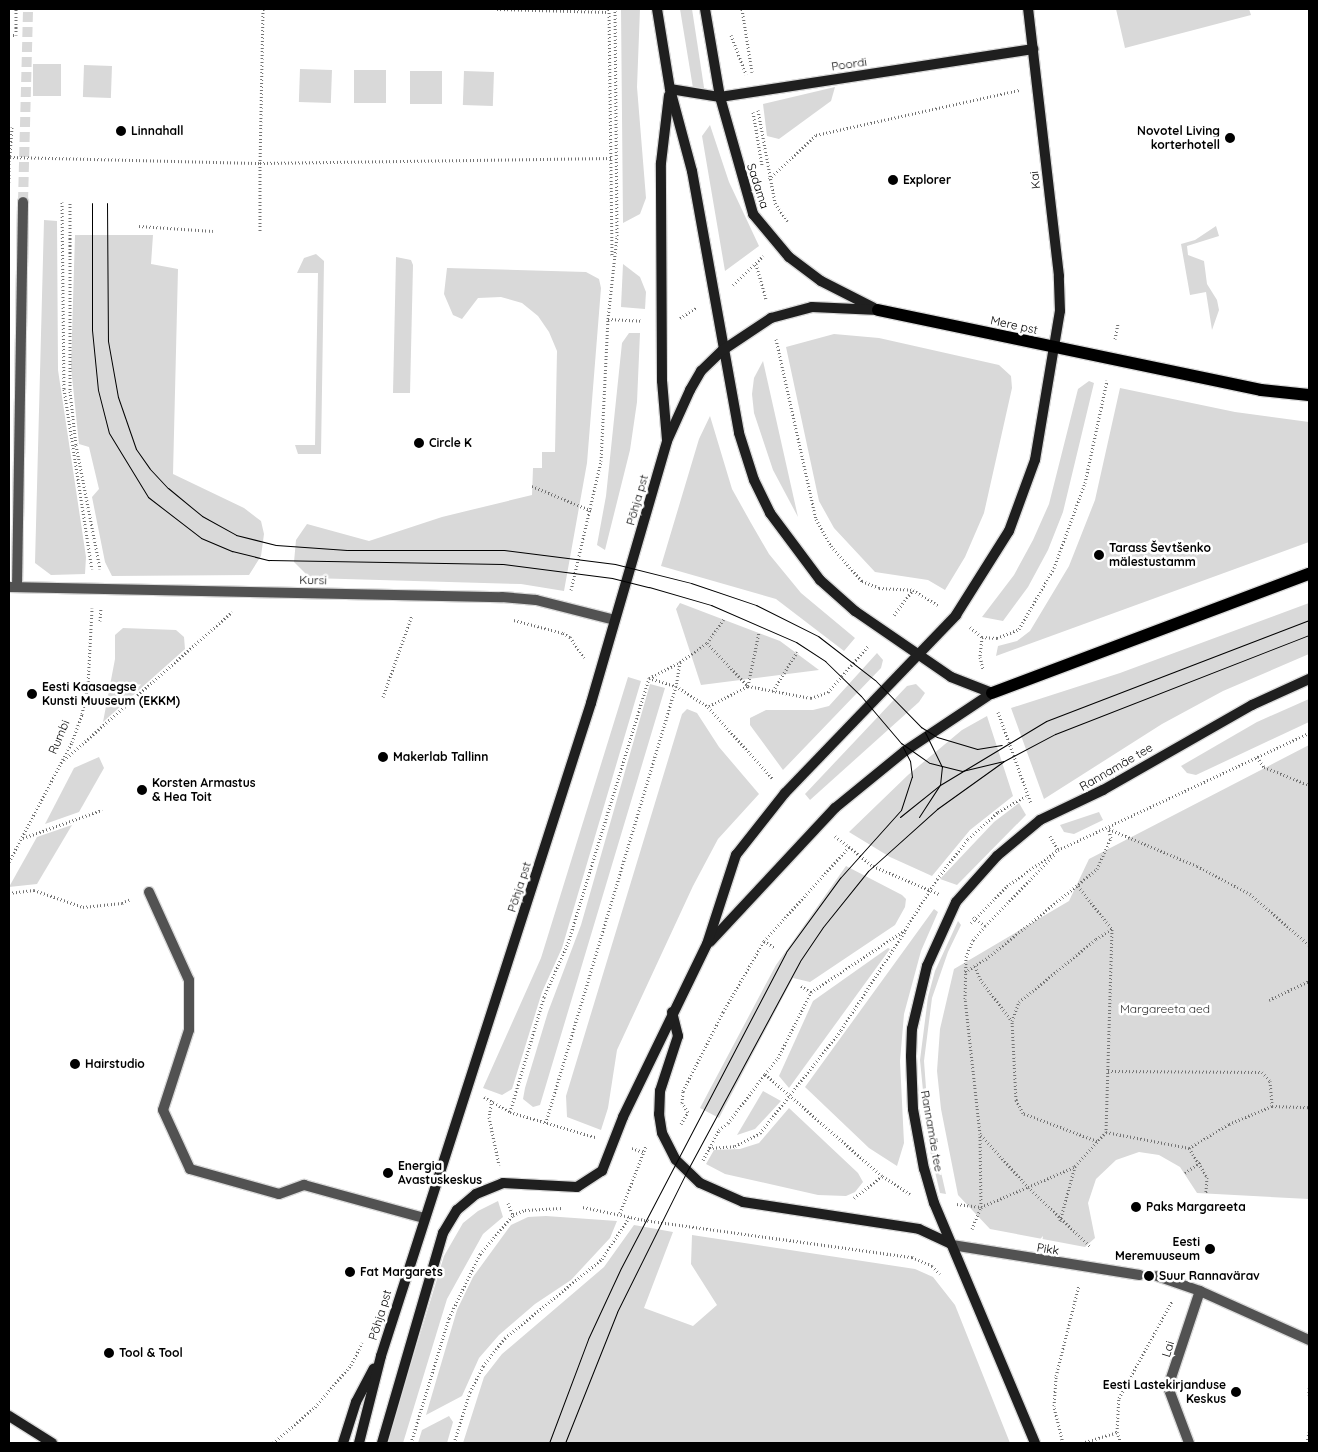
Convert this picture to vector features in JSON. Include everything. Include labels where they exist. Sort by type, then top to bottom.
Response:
[{"type":"main road","points":[[657,9],[670,89],[692,171],[739,433],[754,480],[770,513],[820,580],[855,611],[951,676],[992,694]]},
{"type":"main road","name":"Sadama","points":[[705,9],[720,98],[753,214],[775,244],[820,281],[878,310]]},
{"type":"main road","name":"Kai","points":[[707,944],[736,855],[785,793],[918,655],[973,592],[1010,531],[1034,460],[1056,348],[1059,276],[1028,9]]},
{"type":"main road","name":"Poordi","points":[[670,89],[720,98],[752,91],[1033,50]]},
{"type":"main road","points":[[667,441],[662,381],[661,163],[670,89]]},
{"type":"main road","name":"Mere pst","points":[[723,350],[771,318],[812,307],[878,310],[1261,390],[1309,395]]},
{"type":"main road","name":"Põhja pst","points":[[359,1443],[381,1356],[424,1218],[468,1090],[615,620],[667,441],[701,371],[723,350]]},
{"type":"main road","points":[[382,1443],[443,1233],[457,1210],[476,1194],[503,1184],[577,1187],[602,1171],[623,1117],[672,1012],[707,944],[842,801],[905,751],[992,694],[1309,574]]},
{"type":"main road","name":"Rannamäe tee","points":[[1035,1443],[934,1203],[924,1169],[913,1108],[912,1029],[921,985],[934,948],[956,902],[998,856],[1040,820],[1103,790],[1252,705],[1309,679]]},
{"type":"main road","points":[[672,1012],[678,1036],[660,1091],[662,1133],[676,1160],[714,1192],[764,1206],[919,1229],[952,1245]]},
{"type":"main road","points":[[343,1443],[356,1402],[381,1356]]},
{"type":"main road","points":[[9,1416],[52,1443]]},
{"type":"street","points":[[13,587],[24,202]]},
{"type":"street","name":"Kursi","points":[[13,587],[101,591],[502,597],[536,600],[615,620]]},
{"type":"street","points":[[149,892],[189,980],[189,1030],[162,1110],[190,1169],[279,1194],[304,1185],[424,1218]]},
{"type":"street","name":"Pikk","points":[[952,1245],[1140,1275]]},
{"type":"street","points":[[1158,1276],[1200,1291],[1309,1340]]},
{"type":"street","name":"Lai","points":[[1189,1443],[1168,1387],[1200,1291]]},
{"type":"path","points":[[9,35],[16,35],[16,9]]},
{"type":"path","points":[[260,232],[263,9]]},
{"type":"path","points":[[497,9],[609,10],[613,261]]},
{"type":"path","points":[[563,632],[592,511],[601,461],[617,214],[616,9]]},
{"type":"path","points":[[742,9],[752,91],[767,180],[775,203],[789,226],[773,211],[766,190]]},
{"type":"path","points":[[728,26],[752,91]]},
{"type":"path","points":[[767,180],[816,135],[1037,86]]},
{"type":"path","points":[[9,127],[12,127],[9,182]]},
{"type":"path","points":[[10,157],[260,163],[611,158]]},
{"type":"path","points":[[62,202],[64,389],[93,577]]},
{"type":"path","points":[[70,203],[70,391],[101,591],[100,621]]},
{"type":"path","points":[[139,226],[213,231]]},
{"type":"path","points":[[648,678],[676,686],[708,707],[748,686],[811,698],[828,692],[883,630],[913,590],[879,588],[862,581],[831,546],[816,520],[771,318],[756,264]]},
{"type":"path","points":[[709,1148],[735,1146],[760,1133],[841,1030],[930,890],[968,839],[998,812],[1026,796],[980,657],[982,637],[997,638],[1019,629],[1054,568],[1085,483],[1112,360],[1118,323]]},
{"type":"path","points":[[532,486],[592,511]]},
{"type":"path","name":"Rumbi","points":[[9,862],[72,742],[86,694],[92,610]]},
{"type":"path","points":[[62,762],[233,612]]},
{"type":"path","points":[[383,697],[412,614]]},
{"type":"path","points":[[510,1112],[544,997],[568,943],[648,678],[680,662],[707,643],[724,619]]},
{"type":"path","points":[[748,686],[759,632]]},
{"type":"path","points":[[707,643],[748,686]]},
{"type":"path","points":[[773,690],[797,652]]},
{"type":"path","points":[[468,1090],[492,1100],[510,1112],[546,1123],[676,686],[680,662]]},
{"type":"path","points":[[966,929],[974,917],[1007,886],[1058,850],[1109,829],[1309,733]]},
{"type":"path","points":[[1257,757],[1264,767],[1309,784]]},
{"type":"path","points":[[22,838],[102,810]]},
{"type":"path","points":[[1046,829],[1058,850]]},
{"type":"path","points":[[965,972],[1078,886],[1097,869],[1111,838],[1109,829]]},
{"type":"path","points":[[1109,829],[1197,866],[1250,894],[1309,945]]},
{"type":"path","points":[[680,1127],[688,1112],[682,1103],[683,1091],[723,1012],[764,941],[849,847],[873,866],[930,890]]},
{"type":"path","points":[[970,1234],[981,1207],[980,1134],[965,999],[966,957],[973,940],[985,926],[1037,876],[1058,850]]},
{"type":"path","points":[[954,1196],[957,1204],[981,1207],[1075,1166],[1106,1132],[1112,928],[1078,886]]},
{"type":"path","points":[[9,892],[34,890],[83,907],[122,903],[149,892]]},
{"type":"path","points":[[974,917],[985,926]]},
{"type":"path","points":[[1097,1141],[1023,1113],[1016,1100],[1012,1021],[1020,1002],[1112,928]]},
{"type":"path","points":[[701,1164],[719,1130],[728,1123],[778,1058],[811,992],[905,930]]},
{"type":"path","points":[[764,941],[774,947]]},
{"type":"path","points":[[975,966],[980,978],[1012,1021]]},
{"type":"path","points":[[1269,1000],[1309,981]]},
{"type":"path","points":[[801,986],[811,992]]},
{"type":"path","points":[[1108,1072],[1262,1072],[1270,1081],[1272,1106]]},
{"type":"path","points":[[765,1074],[792,1094],[882,1176],[914,1197]]},
{"type":"path","points":[[492,1100],[489,1117],[498,1160]]},
{"type":"path","points":[[1189,1148],[1229,1124],[1272,1106],[1309,1107]]},
{"type":"path","points":[[1106,1132],[1189,1148],[1200,1162],[1207,1177],[1206,1193]]},
{"type":"path","points":[[980,1134],[1060,1221],[1075,1166]]},
{"type":"path","points":[[620,1213],[650,1136]]},
{"type":"path","points":[[696,1156],[701,1164],[708,1168]]},
{"type":"path","points":[[1185,1173],[1200,1162]]},
{"type":"path","points":[[851,1200],[882,1176]]},
{"type":"path","points":[[506,1198],[513,1215]]},
{"type":"path","points":[[411,1443],[452,1310],[480,1254],[513,1215],[525,1210],[570,1208]]},
{"type":"path","points":[[578,1208],[912,1257],[932,1266],[944,1277]]},
{"type":"path","points":[[454,1443],[470,1392],[483,1366],[505,1338],[602,1259],[630,1216]]},
{"type":"path","points":[[1063,1443],[1054,1406],[1056,1376],[1076,1302],[1081,1266]]},
{"type":"path","points":[[1121,1443],[1117,1432],[1119,1398],[1168,1305]]},
{"type":"path","points":[[1309,1388],[1309,1395]]},
{"type":"path","points":[[1082,1443],[1117,1432]]},
{"type":"path","points":[[1307,1443],[1309,1432]]},
{"type":"green space","points":[[621,9],[640,9],[637,87],[646,198],[640,214],[623,223]]},
{"type":"green space","points":[[680,9],[692,9],[705,94],[693,88]]},
{"type":"green space","points":[[1116,9],[1249,9],[1251,15],[1125,48]]},
{"type":"green space","points":[[33,64],[61,64],[61,96],[33,96]]},
{"type":"green space","points":[[84,65],[112,66],[111,98],[83,97]]},
{"type":"green space","points":[[300,69],[332,70],[331,103],[299,102]]},
{"type":"green space","points":[[354,70],[386,70],[386,103],[354,103]]},
{"type":"green space","points":[[410,71],[442,71],[442,104],[410,104]]},
{"type":"green space","points":[[464,71],[494,72],[493,106],[463,105]]},
{"type":"green space","points":[[835,87],[831,101],[779,139],[767,136],[763,104]]},
{"type":"green space","points":[[710,125],[729,182],[759,246],[725,271],[702,136]]},
{"type":"green space","points":[[44,220],[57,221],[58,370],[86,557],[85,574],[51,575],[35,563]]},
{"type":"green space","points":[[1216,226],[1219,236],[1187,246],[1188,255],[1204,261],[1207,284],[1217,300],[1219,310],[1212,330],[1206,292],[1190,295],[1181,244],[1195,240]]},
{"type":"green space","points":[[75,235],[153,235],[151,264],[178,269],[173,474],[244,508],[261,521],[264,534],[261,556],[249,575],[112,576],[105,562],[92,497],[99,489],[89,447],[79,444],[71,367]]},
{"type":"green space","points":[[316,254],[324,261],[321,454],[298,454],[295,445],[315,445],[318,273],[297,273],[304,258]]},
{"type":"green space","points":[[396,257],[411,260],[413,265],[410,393],[393,393]]},
{"type":"green space","points":[[623,264],[640,277],[646,292],[645,309],[621,307]]},
{"type":"green space","points":[[447,268],[586,272],[599,279],[601,288],[587,463],[564,591],[521,584],[310,578],[294,562],[296,540],[307,524],[369,541],[442,517],[532,495],[533,468],[542,468],[542,452],[555,452],[557,351],[549,332],[538,316],[522,303],[501,297],[478,298],[462,319],[453,315],[444,294]]},
{"type":"green space","points":[[629,333],[640,333],[637,402],[630,450],[605,550],[597,545],[606,496],[622,343]]},
{"type":"green space","points":[[834,334],[879,338],[999,365],[1011,376],[1012,388],[984,513],[965,557],[945,590],[928,580],[875,572],[834,528],[819,501],[786,347]]},
{"type":"green space","points":[[763,361],[798,517],[773,470],[754,413],[752,394],[754,378]]},
{"type":"green space","points":[[1089,381],[1094,383],[1063,512],[1048,550],[1028,587],[1003,621],[982,617],[1014,575],[1033,540],[1049,504],[1078,389]]},
{"type":"green space","points":[[1120,388],[1235,412],[1309,422],[1309,542],[996,656],[998,646],[1017,641],[1030,631],[1069,566],[1095,500]]},
{"type":"green space","points":[[710,416],[732,489],[751,523],[769,554],[801,593],[855,638],[844,651],[776,599],[661,566],[699,439]]},
{"type":"green space","points":[[680,603],[780,641],[819,670],[701,685],[676,609]]},
{"type":"green space","points":[[1309,603],[1309,654],[1223,691],[1162,724],[1044,799],[1011,708],[1120,673]]},
{"type":"green space","points":[[123,628],[176,630],[184,637],[185,649],[103,722],[115,659],[115,635]]},
{"type":"green space","points":[[877,653],[883,660],[881,668],[783,770],[750,725],[750,718],[766,710],[813,710],[829,706]]},
{"type":"green space","points":[[628,677],[641,681],[562,948],[542,992],[512,1089],[502,1095],[483,1088],[541,958]]},
{"type":"green space","points":[[650,684],[665,688],[540,1105],[533,1107],[523,1099],[525,1088],[548,1012],[581,925]]},
{"type":"green space","points":[[916,684],[925,693],[919,702],[810,800],[805,794],[907,686]]},
{"type":"green space","points":[[1309,699],[1309,722],[1196,775],[1187,773],[1181,766],[1257,722]]},
{"type":"green space","points":[[687,709],[697,713],[719,747],[759,794],[718,839],[693,886],[617,1050],[608,1108],[601,1130],[567,1117],[566,1096],[682,714]]},
{"type":"green space","points":[[987,716],[1013,796],[970,830],[932,876],[890,857],[849,832],[908,775],[962,730]]},
{"type":"green space","name":"Margareeta aed","points":[[1309,745],[1309,1199],[1197,1193],[1180,1167],[1159,1155],[1139,1152],[1116,1160],[1096,1179],[1088,1203],[1095,1238],[1085,1247],[990,1229],[958,1195],[941,1109],[937,1071],[940,1029],[954,969],[1069,901],[1089,859]]},
{"type":"green space","points":[[99,757],[104,768],[79,812],[45,824],[74,768]]},
{"type":"green space","points":[[1019,803],[1026,815],[957,885],[940,879],[994,822]]},
{"type":"green space","points":[[1099,812],[1103,820],[1074,834],[1064,832],[1060,825]]},
{"type":"green space","points":[[72,825],[37,884],[9,887],[37,837]]},
{"type":"green space","points":[[846,866],[902,895],[906,899],[905,907],[895,925],[810,982],[793,978],[719,1118],[700,1108],[776,965]]},
{"type":"green space","points":[[934,909],[938,912],[921,951],[904,1014],[900,1061],[904,1143],[897,1166],[869,1148],[805,1087]]},
{"type":"green space","points":[[958,921],[961,925],[948,952],[932,998],[924,1061],[928,1115],[946,1194],[940,1193],[928,1142],[920,1060],[928,997],[935,971]]},
{"type":"green space","points":[[888,948],[890,949],[789,1088],[779,1076],[813,1001]]},
{"type":"green space","points":[[763,1091],[781,1101],[755,1129],[737,1135]]},
{"type":"green space","points":[[789,1108],[858,1173],[863,1182],[855,1192],[846,1196],[818,1195],[725,1174],[706,1164],[714,1150],[740,1149],[759,1143]]},
{"type":"green space","points":[[498,1201],[503,1217],[483,1234],[447,1299],[403,1443],[387,1443],[444,1256],[463,1223],[478,1211]]},
{"type":"green space","points":[[546,1216],[617,1221],[610,1238],[571,1280],[535,1304],[499,1335],[479,1358],[462,1396],[426,1415],[457,1310],[473,1277],[511,1225],[528,1217]]},
{"type":"green space","points":[[634,1225],[673,1232],[644,1308],[693,1326],[717,1305],[691,1264],[692,1235],[915,1269],[933,1277],[955,1305],[1010,1443],[463,1443],[484,1377],[502,1354],[604,1267]]},
{"type":"green space","points":[[449,1416],[453,1422],[447,1443],[418,1443],[422,1430]]},
{"type":"tunnel","points":[[23,202],[28,9]]},
{"type":"tunnel","points":[[1140,1275],[1157,1276]]},
{"type":"tram line","points":[[92,203],[92,330],[98,390],[109,433],[148,497],[201,538],[232,551],[269,560],[503,564],[612,578],[649,587],[711,605],[796,642],[825,661],[861,696],[901,743],[930,763],[962,771],[1004,761]]},
{"type":"tram line","points":[[107,203],[108,341],[118,397],[136,449],[150,469],[168,488],[202,516],[236,535],[276,545],[347,550],[504,550],[615,564],[691,583],[756,605],[818,636],[875,680],[921,727],[937,737],[977,749],[1002,745]]},
{"type":"tram line","points":[[900,817],[940,785],[1046,721],[1309,620]]},
{"type":"tram line","points":[[565,1443],[617,1312],[687,1171],[800,961],[823,927],[868,871],[937,809],[1004,761],[1055,734],[1309,635]]},
{"type":"tram line","points":[[919,817],[940,785],[942,767],[925,732]]},
{"type":"tram line","points":[[549,1443],[588,1339],[621,1268],[786,952],[840,878],[901,810],[912,777],[910,761],[903,747]]},
{"type":"place","name":"Linnahall","points":[[121,131]]},
{"type":"place","name":"Novotel Living korterhotell","points":[[1230,138]]},
{"type":"place","name":"Explorer","points":[[893,180]]},
{"type":"place","name":"Circle K","points":[[419,443]]},
{"type":"place","name":"Tarass Ševtšenko mälestustamm","points":[[1099,555]]},
{"type":"place","name":"Eesti Kaasaegse Kunsti Muuseum (EKKM)","points":[[32,694]]},
{"type":"place","name":"Makerlab Tallinn","points":[[383,757]]},
{"type":"place","name":"Korsten Armastus & Hea Toit","points":[[142,790]]},
{"type":"place","name":"Hairstudio","points":[[75,1064]]},
{"type":"place","name":"Energia Avastuskeskus","points":[[388,1173]]},
{"type":"place","name":"Paks Margareeta","points":[[1136,1207]]},
{"type":"place","name":"Eesti Meremuuseum","points":[[1210,1249]]},
{"type":"place","name":"Fat Margarets","points":[[350,1272]]},
{"type":"place","name":"Suur Rannavärav","points":[[1149,1276]]},
{"type":"place","name":"Tool & Tool","points":[[109,1353]]},
{"type":"place","name":"Eesti Lastekirjanduse Keskus","points":[[1236,1392]]}]
